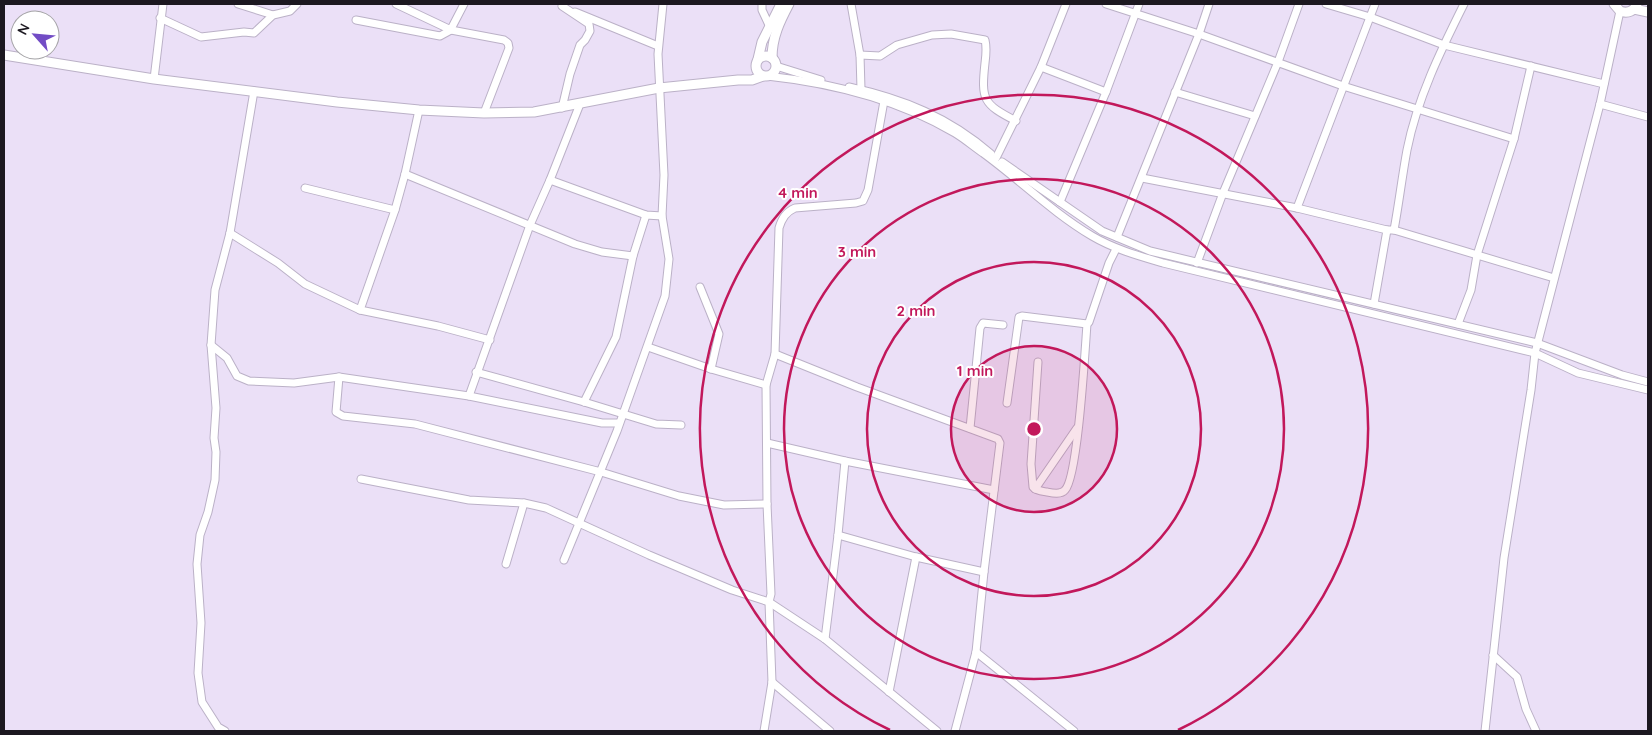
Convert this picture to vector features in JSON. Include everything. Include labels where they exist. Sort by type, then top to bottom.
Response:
[{"type":"main road","points":[[765,76],[758,73],[757,63],[760,49],[769,25],[781,4]]},
{"type":"main road","points":[[4,55],[154,79],[419,110],[484,113],[534,112],[658,88],[752,80],[774,73],[772,45],[789,4]]},
{"type":"main road","points":[[1615,6],[1627,12],[1635,6],[1648,12]]},
{"type":"main road","points":[[738,80],[766,56],[774,62]]},
{"type":"street","points":[[154,79],[163,4]]},
{"type":"street","points":[[238,4],[273,15]]},
{"type":"street","points":[[160,18],[200,37],[244,32],[254,33],[273,15],[290,10],[297,4]]},
{"type":"street","points":[[396,4],[451,29],[504,40],[508,43],[509,48],[484,113]]},
{"type":"street","points":[[356,20],[440,36],[451,29],[464,4]]},
{"type":"street","points":[[564,560],[601,472],[665,296],[669,259],[662,216],[664,175],[658,88],[658,46],[663,4]]},
{"type":"street","points":[[762,4],[762,10],[769,25]]},
{"type":"street","points":[[851,4],[860,56],[861,89]]},
{"type":"street","points":[[996,158],[1016,121],[1041,67],[1066,4]]},
{"type":"street","points":[[1106,4],[1199,34],[1343,86],[1514,139]]},
{"type":"street","points":[[1060,202],[1106,92],[1139,4]]},
{"type":"street","points":[[1117,238],[1199,34],[1209,4]]},
{"type":"street","points":[[1198,263],[1223,193],[1278,62],[1299,4]]},
{"type":"street","points":[[1326,4],[1444,45],[1604,84]]},
{"type":"street","points":[[1297,208],[1375,4]]},
{"type":"street","points":[[1374,304],[1418,108],[1444,45],[1464,4]]},
{"type":"street","points":[[559,5],[658,46]]},
{"type":"street","points":[[559,5],[589,24],[590,31],[580,45],[570,74],[562,108]]},
{"type":"street","points":[[1486,731],[1504,558],[1531,390],[1535,352],[1600,104],[1615,6]]},
{"type":"street","points":[[860,56],[880,56],[897,45],[932,35],[951,34],[985,40],[987,47],[984,96],[991,107],[1016,121]]},
{"type":"street","points":[[774,62],[817,79],[861,89],[915,106],[961,130],[996,158],[1102,231],[1150,251],[1537,343],[1622,375],[1648,382]]},
{"type":"street","points":[[1458,324],[1471,290],[1477,255],[1514,139],[1531,66]]},
{"type":"street","points":[[1041,67],[1106,92]]},
{"type":"street","points":[[765,76],[824,85],[884,101],[922,115],[957,134],[1068,220],[1093,237],[1116,249],[1163,264],[1535,352],[1578,374],[1648,390]]},
{"type":"street","points":[[225,731],[218,727],[202,702],[198,673],[201,623],[197,564],[200,535],[208,512],[215,480],[216,452],[214,438],[216,408],[211,344],[215,290],[230,233],[254,91]]},
{"type":"street","points":[[1175,92],[1255,116]]},
{"type":"street","points":[[764,731],[772,682],[766,384],[775,354],[780,223],[788,211],[795,208],[856,203],[863,200],[868,190],[884,101]]},
{"type":"street","points":[[469,396],[530,225],[580,104]]},
{"type":"street","points":[[1600,104],[1648,116]]},
{"type":"street","points":[[360,310],[406,174],[419,110]]},
{"type":"street","points":[[406,174],[575,244],[602,252],[633,256]]},
{"type":"street","points":[[1142,178],[1297,208],[1391,230],[1554,278]]},
{"type":"street","points":[[550,180],[646,215],[662,216]]},
{"type":"street","points":[[306,188],[395,210]]},
{"type":"street","points":[[584,402],[616,337],[633,256],[646,215]]},
{"type":"street","points":[[230,233],[278,263],[305,284],[360,310],[438,326],[490,340]]},
{"type":"street","points":[[1035,489],[1060,493],[1070,483],[1078,426],[1087,324],[1116,249]]},
{"type":"street","points":[[700,287],[719,334],[711,369]]},
{"type":"street","points":[[1007,403],[1020,316],[1087,324]]},
{"type":"street","points":[[970,428],[980,328],[983,323],[1003,325]]},
{"type":"street","points":[[211,344],[227,358],[237,376],[250,380],[294,383],[339,377],[469,396],[584,420],[610,424],[619,423]]},
{"type":"street","points":[[648,347],[711,369],[766,384]]},
{"type":"street","points":[[775,354],[857,387],[998,439],[1000,443],[976,652],[955,731]]},
{"type":"street","points":[[1035,489],[1033,487],[1031,464],[1038,362]]},
{"type":"street","points":[[476,372],[656,424],[681,425]]},
{"type":"street","points":[[339,377],[336,412],[340,415],[415,424],[601,472],[680,496],[724,505],[767,504]]},
{"type":"street","points":[[1035,489],[1078,426]]},
{"type":"street","points":[[767,443],[845,461],[994,490]]},
{"type":"street","points":[[825,639],[845,461]]},
{"type":"street","points":[[360,479],[469,500],[524,502],[546,508],[732,590],[769,602],[825,639],[937,731]]},
{"type":"street","points":[[506,564],[524,502]]},
{"type":"street","points":[[838,535],[916,557],[984,572]]},
{"type":"street","points":[[889,692],[916,557]]},
{"type":"street","points":[[976,652],[1074,731]]},
{"type":"street","points":[[1493,655],[1517,677],[1526,709],[1536,731]]},
{"type":"street","points":[[772,682],[830,731]]}]
